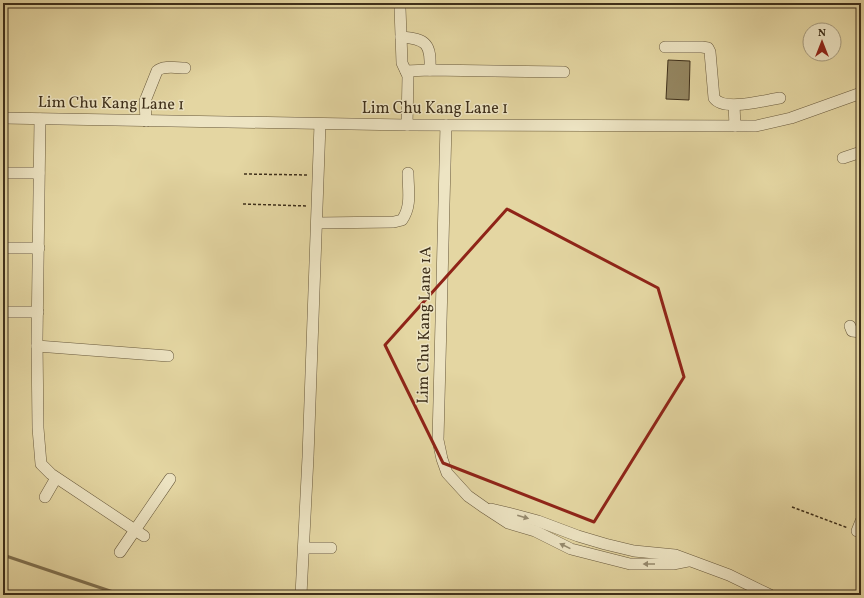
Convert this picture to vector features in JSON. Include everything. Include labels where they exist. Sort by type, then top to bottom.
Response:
[{"type":"street","points":[[400,8],[402,63],[408,76],[407,125]]},
{"type":"street","points":[[401,37],[420,40],[425,44],[430,62],[430,70]]},
{"type":"street","points":[[665,46],[708,48],[710,52],[714,98],[724,104],[734,105],[780,98]]},
{"type":"street","points":[[146,121],[145,101],[157,71],[160,68],[185,68]]},
{"type":"street","points":[[406,71],[564,72]]},
{"type":"street","name":"Lim Chu Kang Lane 1","points":[[3,118],[407,125],[756,126],[791,118],[861,93]]},
{"type":"street","points":[[734,105],[735,126]]},
{"type":"street","points":[[40,119],[38,428],[41,464],[56,478],[140,533]]},
{"type":"street","points":[[301,595],[320,124]]},
{"type":"street","name":"Lim Chu Kang Lane 1A","points":[[446,125],[438,440],[447,473],[468,496],[508,523],[535,531],[571,549],[630,564],[673,564],[688,561],[729,575],[770,595]]},
{"type":"street","points":[[843,158],[861,152]]},
{"type":"street","points":[[3,173],[39,173]]},
{"type":"street","points":[[317,223],[394,222],[402,220],[407,211],[408,204],[408,173]]},
{"type":"street","points":[[3,248],[39,248]]},
{"type":"street","points":[[3,312],[38,312]]},
{"type":"street","points":[[850,326],[852,332],[861,332]]},
{"type":"street","points":[[38,346],[168,356]]},
{"type":"street","points":[[45,497],[56,478]]},
{"type":"street","points":[[120,552],[140,533],[170,480]]},
{"type":"street","points":[[857,532],[861,521]]},
{"type":"street","points":[[304,548],[331,548]]},
{"type":"path","points":[[244,174],[318,176]]},
{"type":"path","points":[[243,204],[317,207]]},
{"type":"path","points":[[792,508],[857,532]]},
{"type":"highlighted area","points":[[507,209],[658,288],[684,377],[594,522],[443,463],[385,345]]},
{"type":"building","points":[[668,60],[690,61],[689,100],[666,99]]},
{"type":"waterway","points":[[3,555],[122,595]]}]
